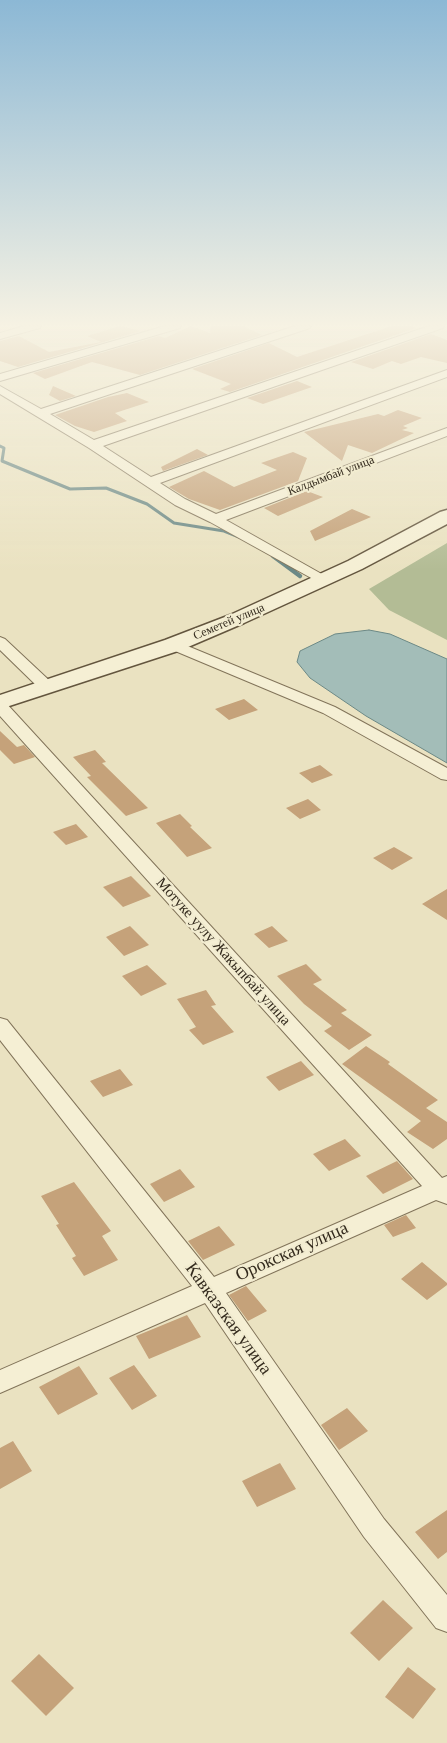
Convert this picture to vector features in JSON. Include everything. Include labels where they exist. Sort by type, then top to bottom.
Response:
[{"type":"street","points":[[31,407],[180,502],[215,519],[322,580]]},
{"type":"street","points":[[40,413],[57,407]]},
{"type":"street","points":[[94,446],[205,407]]},
{"type":"street","points":[[150,482],[353,407]]},
{"type":"street","name":"Калдымбай улица","points":[[215,519],[447,432]]},
{"type":"street","name":"Семетей улица","points":[[0,702],[173,645],[237,619],[322,580],[447,516]]},
{"type":"street","points":[[0,642],[46,686]]},
{"type":"street","points":[[173,645],[329,710],[447,775]]},
{"type":"street","name":"Мотуке уулу Жакыпбай улица","points":[[0,706],[444,1189]]},
{"type":"street","name":"Кавказская улица","points":[[0,1026],[209,1289],[374,1528],[447,1618]]},
{"type":"street","name":"Орокская улица","points":[[0,1382],[209,1289],[444,1189]]},
{"type":"green space","points":[[447,543],[447,640],[389,610],[369,589]]},
{"type":"water","points":[[369,630],[390,634],[447,659],[447,763],[366,716],[310,678],[297,662],[300,651],[335,634]]},
{"type":"building","points":[[78,407],[132,407],[115,413],[127,421],[94,432],[75,426],[55,415]]},
{"type":"building","points":[[398,410],[422,418],[403,426],[408,428],[402,430],[414,433],[372,453],[348,445],[342,461],[304,432],[378,414],[384,416]]},
{"type":"building","points":[[197,449],[208,455],[163,471],[161,467]]},
{"type":"building","points":[[293,452],[307,458],[298,481],[220,510],[189,499],[169,487],[204,471],[234,487],[277,470],[261,463]]},
{"type":"building","points":[[307,491],[323,497],[278,516],[264,508]]},
{"type":"building","points":[[352,509],[371,517],[315,541],[310,531]]},
{"type":"building","points":[[244,699],[258,710],[229,720],[215,709]]},
{"type":"building","points":[[0,731],[17,747],[24,745],[35,757],[14,764],[0,750]]},
{"type":"building","points":[[95,750],[106,762],[102,763],[148,808],[126,816],[87,777],[91,776],[73,757]]},
{"type":"building","points":[[320,765],[333,775],[312,783],[299,773]]},
{"type":"building","points":[[308,799],[321,810],[300,819],[286,808]]},
{"type":"building","points":[[180,814],[192,826],[190,827],[212,848],[187,857],[156,823]]},
{"type":"building","points":[[76,824],[88,837],[66,845],[53,832]]},
{"type":"building","points":[[394,847],[413,858],[392,870],[373,858]]},
{"type":"building","points":[[131,876],[151,896],[123,907],[103,887]]},
{"type":"building","points":[[447,889],[447,920],[422,904]]},
{"type":"building","points":[[130,926],[149,945],[124,956],[106,937]]},
{"type":"building","points":[[272,926],[288,941],[269,948],[254,934]]},
{"type":"building","points":[[306,964],[322,980],[313,984],[347,1010],[341,1013],[372,1035],[349,1050],[324,1031],[332,1026],[304,1004],[277,976]]},
{"type":"building","points":[[147,965],[167,984],[141,996],[122,976]]},
{"type":"building","points":[[206,990],[216,1005],[211,1006],[234,1032],[203,1045],[189,1030],[196,1027],[177,999]]},
{"type":"building","points":[[366,1046],[390,1062],[388,1064],[438,1100],[426,1108],[447,1122],[447,1139],[433,1149],[407,1132],[421,1121],[342,1064]]},
{"type":"building","points":[[301,1061],[314,1075],[279,1091],[266,1077]]},
{"type":"building","points":[[120,1069],[133,1085],[103,1097],[90,1081]]},
{"type":"building","points":[[345,1139],[361,1156],[329,1171],[313,1154]]},
{"type":"building","points":[[397,1161],[413,1179],[383,1194],[366,1176]]},
{"type":"building","points":[[180,1169],[195,1187],[164,1202],[150,1184]]},
{"type":"building","points":[[74,1182],[111,1231],[102,1236],[118,1260],[84,1276],[72,1258],[76,1256],[56,1225],[59,1224],[41,1196]]},
{"type":"building","points":[[406,1215],[416,1228],[393,1237],[384,1225]]},
{"type":"building","points":[[219,1226],[235,1245],[203,1260],[188,1241]]},
{"type":"building","points":[[422,1262],[447,1283],[447,1285],[427,1300],[401,1279]]},
{"type":"building","points":[[246,1286],[267,1311],[248,1321],[229,1295]]},
{"type":"building","points":[[187,1315],[201,1337],[149,1359],[136,1336]]},
{"type":"building","points":[[134,1365],[157,1396],[132,1410],[109,1378]]},
{"type":"building","points":[[79,1366],[98,1394],[58,1415],[39,1387]]},
{"type":"building","points":[[347,1408],[368,1431],[339,1450],[321,1425]]},
{"type":"building","points":[[13,1441],[32,1471],[0,1489],[0,1448]]},
{"type":"building","points":[[280,1463],[296,1489],[257,1507],[242,1481]]},
{"type":"building","points":[[447,1510],[447,1552],[438,1559],[415,1532]]},
{"type":"building","points":[[383,1600],[413,1628],[379,1661],[350,1633]]},
{"type":"building","points":[[39,1654],[74,1688],[46,1716],[11,1681]]},
{"type":"building","points":[[408,1667],[436,1689],[413,1719],[385,1697]]},
{"type":"waterway","points":[[0,446],[4,448],[2,461],[70,489],[106,488],[147,504],[174,523],[224,531],[239,537]]},
{"type":"waterway","points":[[273,556],[300,576]]}]
